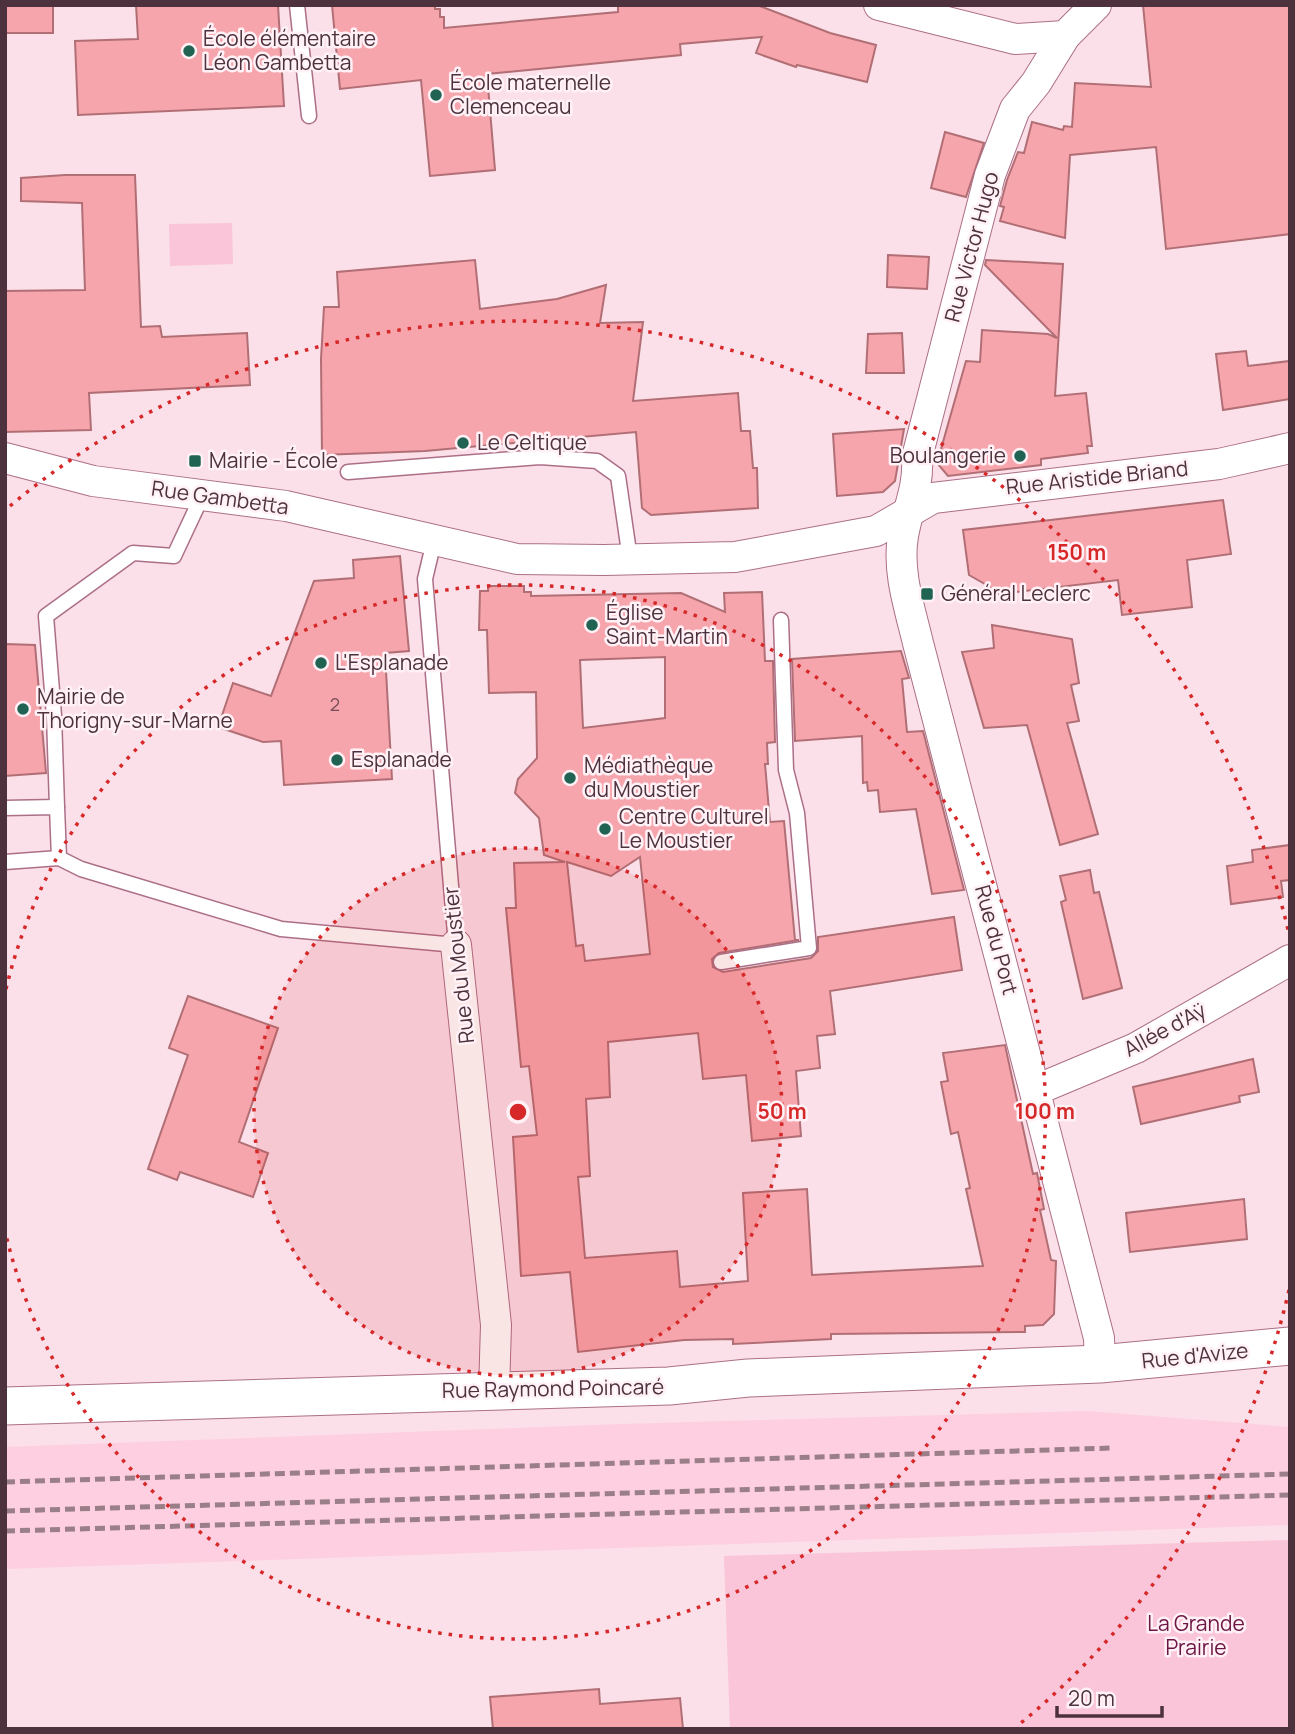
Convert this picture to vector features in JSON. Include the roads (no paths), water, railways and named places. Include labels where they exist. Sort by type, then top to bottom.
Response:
[{"type":"street","points":[[879,5],[1015,39],[1065,36]]},
{"type":"street","name":"Rue Victor Hugo","points":[[908,515],[919,481],[917,457],[990,174],[1015,109],[1036,83],[1065,36],[1096,5]]},
{"type":"street","name":"Rue Aristide Briand","points":[[630,559],[735,557],[876,531],[908,515],[933,498],[957,493],[1219,464],[1290,448]]},
{"type":"street","name":"Rue Gambetta","points":[[5,458],[93,481],[286,506],[517,559],[630,559]]},
{"type":"street","name":"Rue du Port","points":[[908,515],[901,568],[918,643],[1099,1338],[1100,1364]]},
{"type":"street","name":"Rue du Moustier","points":[[456,945],[496,1325],[494,1391]]},
{"type":"street","name":"Allée d'Aÿ","points":[[1036,1090],[1136,1048],[1290,960]]},
{"type":"street","name":"Rue d'Avize","points":[[1100,1364],[1290,1346]]},
{"type":"street","name":"Rue Raymond Poincaré","points":[[5,1406],[669,1386],[748,1378],[1100,1364]]},
{"type":"lane","points":[[297,5],[309,116]]},
{"type":"lane","points":[[348,472],[540,457],[597,461],[618,476],[630,559]]},
{"type":"lane","points":[[59,858],[46,616],[133,553],[174,556],[202,494]]},
{"type":"lane","name":"Rue du Moustier","points":[[434,541],[425,579],[456,945]]},
{"type":"lane","points":[[721,961],[809,948],[797,813],[786,770],[781,620]]},
{"type":"lane","points":[[5,808],[57,807]]},
{"type":"lane","points":[[5,862],[59,858],[81,869],[281,929],[456,945]]},
{"type":"railway","points":[[5,1482],[1112,1448]]},
{"type":"railway","points":[[5,1511],[1290,1474]]},
{"type":"railway","points":[[5,1531],[1290,1495]]},
{"type":"place","name":"École élémentaire Léon Gambetta","points":[[189,51]]},
{"type":"place","name":"École maternelle Clemenceau","points":[[436,95]]},
{"type":"place","name":"Le Celtique","points":[[463,443]]},
{"type":"place","name":"Boulangerie","points":[[1020,456]]},
{"type":"place","name":"Mairie - École","points":[[195,461]]},
{"type":"place","name":"Général Leclerc","points":[[927,594]]},
{"type":"place","name":"Église Saint-Martin","points":[[592,625]]},
{"type":"place","name":"L'Esplanade","points":[[321,663]]},
{"type":"place","name":"Mairie de Thorigny-sur-Marne","points":[[23,709]]},
{"type":"place","name":"Esplanade","points":[[337,760]]},
{"type":"place","name":"Médiathèque du Moustier","points":[[570,778]]},
{"type":"place","name":"Centre Culturel Le Moustier","points":[[605,829]]},
{"type":"park label","name":"La Grande Prairie","points":[[1196,1636]]}]
